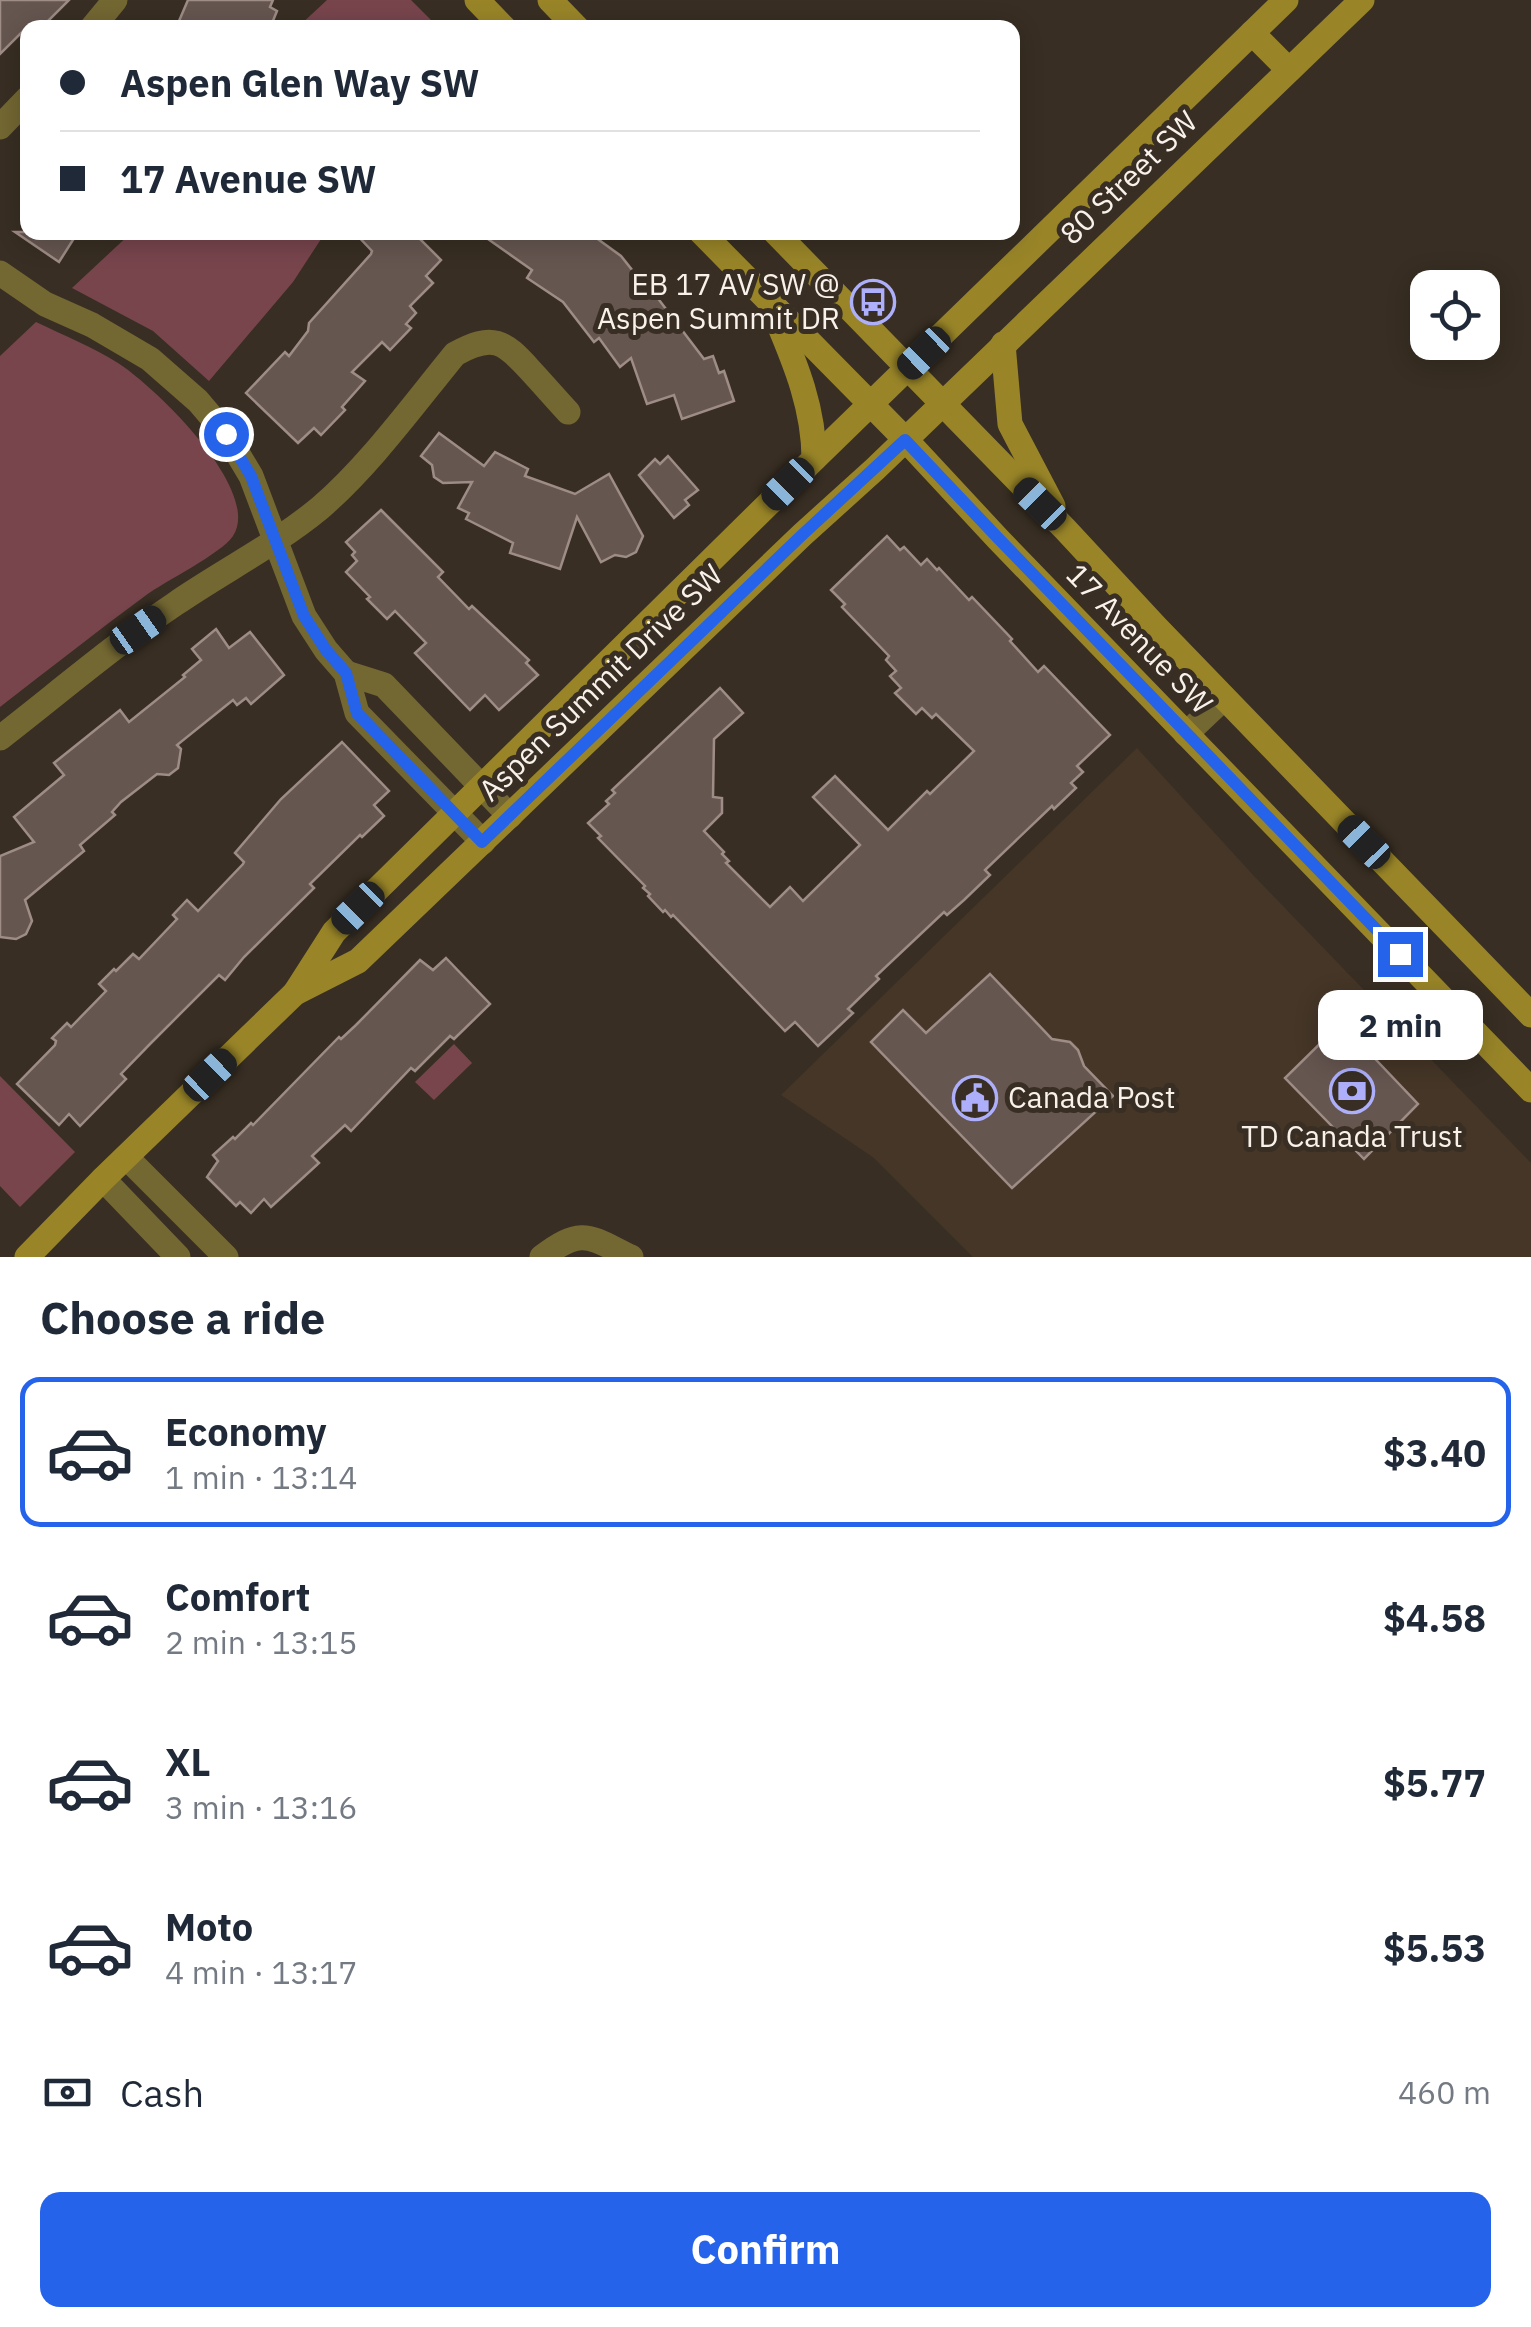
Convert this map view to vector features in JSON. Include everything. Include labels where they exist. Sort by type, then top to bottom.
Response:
[{"type":"street","points":[[99,20],[115,0]]},
{"type":"street","points":[[550,0],[569,20]]},
{"type":"street","name":"80 Street SW","points":[[870,405],[1286,0]]},
{"type":"street","name":"80 Street SW","points":[[942,404],[1362,0]]},
{"type":"street","points":[[1252,34],[1289,70]]},
{"type":"street","points":[[0,127],[20,106]]},
{"type":"street","name":"17 Avenue SW","points":[[709,240],[1531,1090]]},
{"type":"street","name":"17 Avenue SW","points":[[783,240],[1531,1014]]},
{"type":"street","points":[[0,273],[45,304],[92,325],[150,360],[198,401],[226,434],[251,476],[304,616],[346,673],[357,713],[482,842]]},
{"type":"street","points":[[772,306],[799,372],[811,418],[814,459]]},
{"type":"street","points":[[0,738],[138,630],[276,541],[331,497],[455,354],[490,342],[510,347],[568,412]]},
{"type":"street","points":[[1003,344],[1010,424],[1064,528]]},
{"type":"street","name":"Aspen Summit Drive SW","points":[[294,993],[358,961],[942,404]]},
{"type":"street","name":"Aspen Summit Drive SW","points":[[27,1257],[294,993],[334,932],[870,405]]},
{"type":"street","points":[[346,673],[384,685],[510,816]]},
{"type":"street","points":[[1186,734],[1224,698]]},
{"type":"street","points":[[126,1156],[226,1257]]},
{"type":"street","points":[[103,1179],[178,1257]]},
{"type":"street","points":[[542,1257],[563,1241],[587,1236],[631,1257]]},
{"type":"shaded area","points":[[327,0],[411,0],[431,20],[306,20]]},
{"type":"shaded area","points":[[123,240],[320,240],[293,282],[209,381],[153,331],[72,288]]},
{"type":"shaded area","points":[[36,322],[108,357],[155,393],[219,467],[233,493],[238,516],[227,543],[145,596],[0,707],[0,356]]},
{"type":"shaded area","points":[[1137,748],[1255,877],[1531,1163],[1531,1257],[973,1257],[874,1158],[781,1095]]},
{"type":"shaded area","points":[[454,1044],[472,1063],[434,1100],[415,1082]]},
{"type":"shaded area","points":[[0,1076],[75,1152],[20,1207],[0,1186]]},
{"type":"building","points":[[0,0],[69,0],[49,20],[20,20],[20,34],[0,54]]},
{"type":"building","points":[[188,0],[273,0],[270,7],[277,11],[273,20],[179,20]]},
{"type":"building","points":[[27,240],[73,240],[59,262]]},
{"type":"building","points":[[362,240],[421,240],[441,260],[426,276],[433,283],[410,306],[416,313],[406,324],[411,328],[390,350],[382,342],[352,372],[365,381],[342,407],[345,410],[321,435],[314,428],[298,443],[246,393],[285,352],[289,356],[308,331],[309,323],[372,251]]},
{"type":"building","points":[[489,240],[599,240],[633,271],[642,272],[704,359],[713,356],[719,373],[724,371],[734,401],[682,419],[674,395],[647,404],[631,358],[620,367],[599,338],[594,342],[563,302],[527,278],[532,270]]},
{"type":"building","points":[[439,433],[484,466],[495,452],[528,469],[525,476],[575,494],[609,474],[643,536],[636,552],[601,562],[577,517],[560,569],[510,553],[513,543],[466,519],[469,513],[458,508],[472,482],[443,483],[434,477],[432,465],[421,456]]},
{"type":"building","points":[[668,456],[698,490],[685,500],[689,505],[674,518],[639,475],[655,459],[660,464]]},
{"type":"building","points":[[381,510],[443,572],[438,577],[529,660],[526,663],[538,675],[499,710],[485,695],[470,710],[415,653],[426,643],[395,611],[387,619],[346,572],[357,561],[346,542]]},
{"type":"building","points":[[887,536],[921,565],[927,559],[969,600],[972,597],[1038,672],[1044,666],[1110,735],[1077,766],[1083,772],[1071,783],[1076,788],[985,870],[990,875],[964,900],[947,915],[944,912],[876,976],[879,979],[848,1009],[853,1013],[818,1046],[795,1022],[785,1031],[673,915],[663,912],[588,823],[609,804],[606,801],[615,793],[612,790],[720,688],[743,713],[714,739],[713,797],[722,798],[722,813],[704,831],[724,852],[729,861],[726,863],[770,907],[790,887],[803,901],[860,845],[813,797],[835,776],[888,830],[927,791],[930,794],[974,751],[936,714],[932,718],[922,708],[916,714],[895,693],[901,688],[890,676],[896,671],[886,660],[889,656],[831,590]]},
{"type":"building","points":[[216,629],[229,648],[250,632],[284,675],[251,704],[246,698],[237,705],[233,700],[177,745],[181,749],[178,768],[169,775],[157,774],[121,802],[112,812],[115,815],[80,845],[84,851],[25,900],[32,921],[26,934],[16,939],[0,937],[0,856],[34,842],[14,817],[64,775],[54,763],[120,710],[129,722],[185,677],[201,660],[192,649]]},
{"type":"building","points":[[342,742],[389,791],[374,805],[384,816],[310,884],[314,888],[225,980],[219,975],[150,1044],[121,1074],[126,1079],[80,1126],[69,1114],[59,1125],[17,1084],[55,1045],[52,1038],[67,1023],[71,1027],[106,991],[99,984],[114,969],[133,954],[139,959],[177,919],[173,915],[187,900],[198,911],[243,864],[235,853],[281,799]]},
{"type":"building","points":[[446,958],[490,1004],[415,1071],[411,1068],[351,1131],[345,1125],[312,1156],[319,1163],[271,1207],[264,1199],[251,1213],[240,1202],[236,1206],[207,1177],[218,1161],[213,1155],[253,1125],[420,960],[433,970]]},
{"type":"building","points":[[990,974],[1052,1039],[1070,1042],[1084,1066],[1113,1096],[1012,1188],[871,1042],[903,1010],[926,1033]]},
{"type":"building","name":"TD Canada Trust","points":[[1341,1023],[1418,1104],[1364,1159],[1285,1078]]},
{"type":"place","name":"EB 17 AV SW @ Aspen Summit DR","points":[[873,302]]},
{"type":"place","name":"TD Canada Trust","points":[[1352,1091]]},
{"type":"place","name":"Canada Post","points":[[975,1098]]},
{"type":"route","points":[[226,434],[251,476],[304,616],[346,673],[357,713],[482,842],[905,440],[1400,954]]}]
